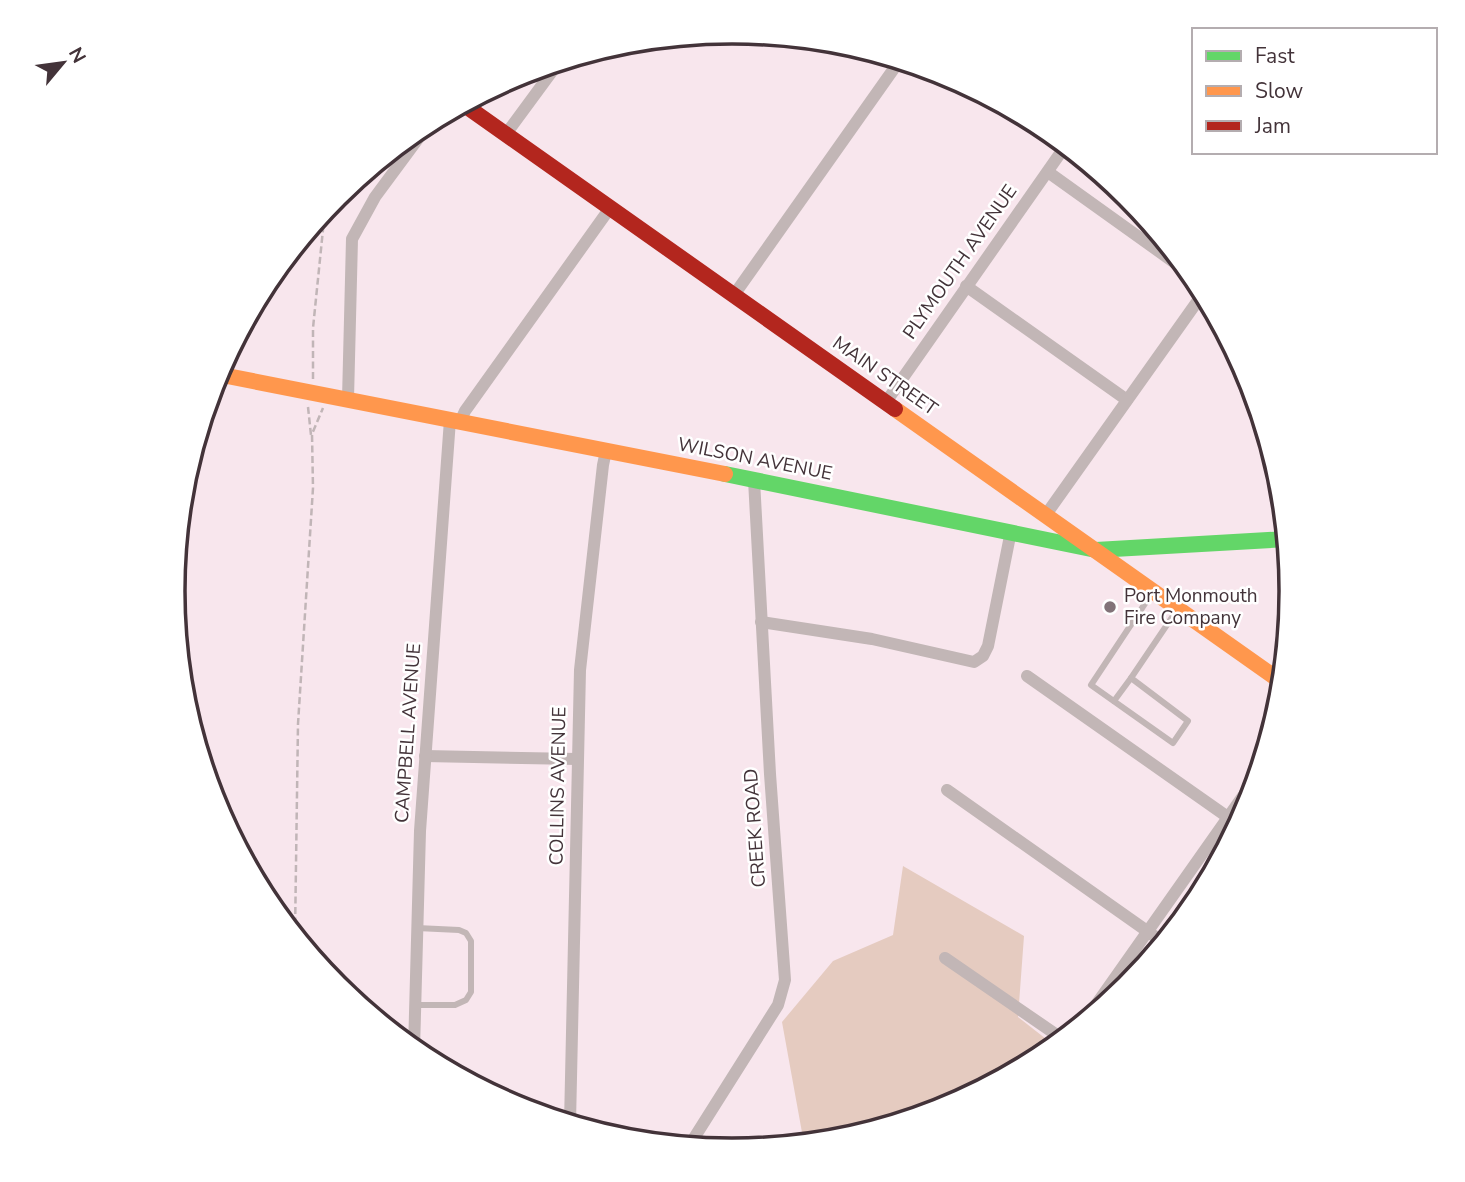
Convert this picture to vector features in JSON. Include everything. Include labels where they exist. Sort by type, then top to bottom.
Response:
[{"type":"street","points":[[734,295],[894,68]]},
{"type":"street","points":[[506,134],[549,76]]},
{"type":"street","name":"MAIN STREET","points":[[472,110],[1273,676]]},
{"type":"street","points":[[348,399],[352,239],[375,197],[411,148]]},
{"type":"street","name":"PLYMOUTH AVENUE","points":[[886,402],[1061,153]]},
{"type":"street","points":[[1048,172],[1165,256]]},
{"type":"street","name":"CAMPBELL AVENUE","points":[[414,1036],[420,831],[455,421],[465,411],[610,208]]},
{"type":"street","points":[[966,286],[1127,400]]},
{"type":"street","points":[[1045,516],[1197,302]]},
{"type":"street","name":"WILSON AVENUE","points":[[230,376],[1096,550],[1277,540]]},
{"type":"street","name":"COLLINS AVENUE","points":[[570,1113],[580,670],[606,451]]},
{"type":"street","name":"CREEK ROAD","points":[[695,1137],[778,1004],[785,980],[754,480]]},
{"type":"street","points":[[761,622],[872,639],[974,662],[983,656],[988,646],[1011,531]]},
{"type":"street","points":[[1027,676],[1228,817]]},
{"type":"street","points":[[425,756],[577,759]]},
{"type":"street","points":[[947,790],[1156,938]]},
{"type":"street","points":[[1107,989],[1235,807]]},
{"type":"street","points":[[945,958],[1054,1034]]},
{"type":"lane","points":[[1131,678],[1188,721],[1173,743],[1091,685],[1153,592]]},
{"type":"lane","points":[[1114,701],[1178,610]]},
{"type":"lane","points":[[415,1005],[455,1005],[466,1000],[471,992],[471,941],[466,933],[458,930],[417,928]]},
{"type":"path","points":[[311,384],[314,375],[314,315],[323,228]]},
{"type":"path","points":[[295,920],[298,724],[312,504],[312,438],[308,402]]},
{"type":"path","points":[[312,438],[324,405]]},
{"type":"shaded area","points":[[903,866],[1024,936],[1018,1017],[1046,1039],[1006,1065],[942,1097],[874,1120],[802,1134],[782,1022],[833,961],[893,935]]},
{"type":"traffic: fast","points":[[725,474],[1096,550],[1277,540]]},
{"type":"traffic: slow","points":[[230,376],[725,474]]},
{"type":"traffic: slow","points":[[895,409],[1273,676]]},
{"type":"traffic: jam","points":[[472,110],[895,409]]},
{"type":"place","name":"Port Monmouth Fire Company","points":[[1110,607]]}]
